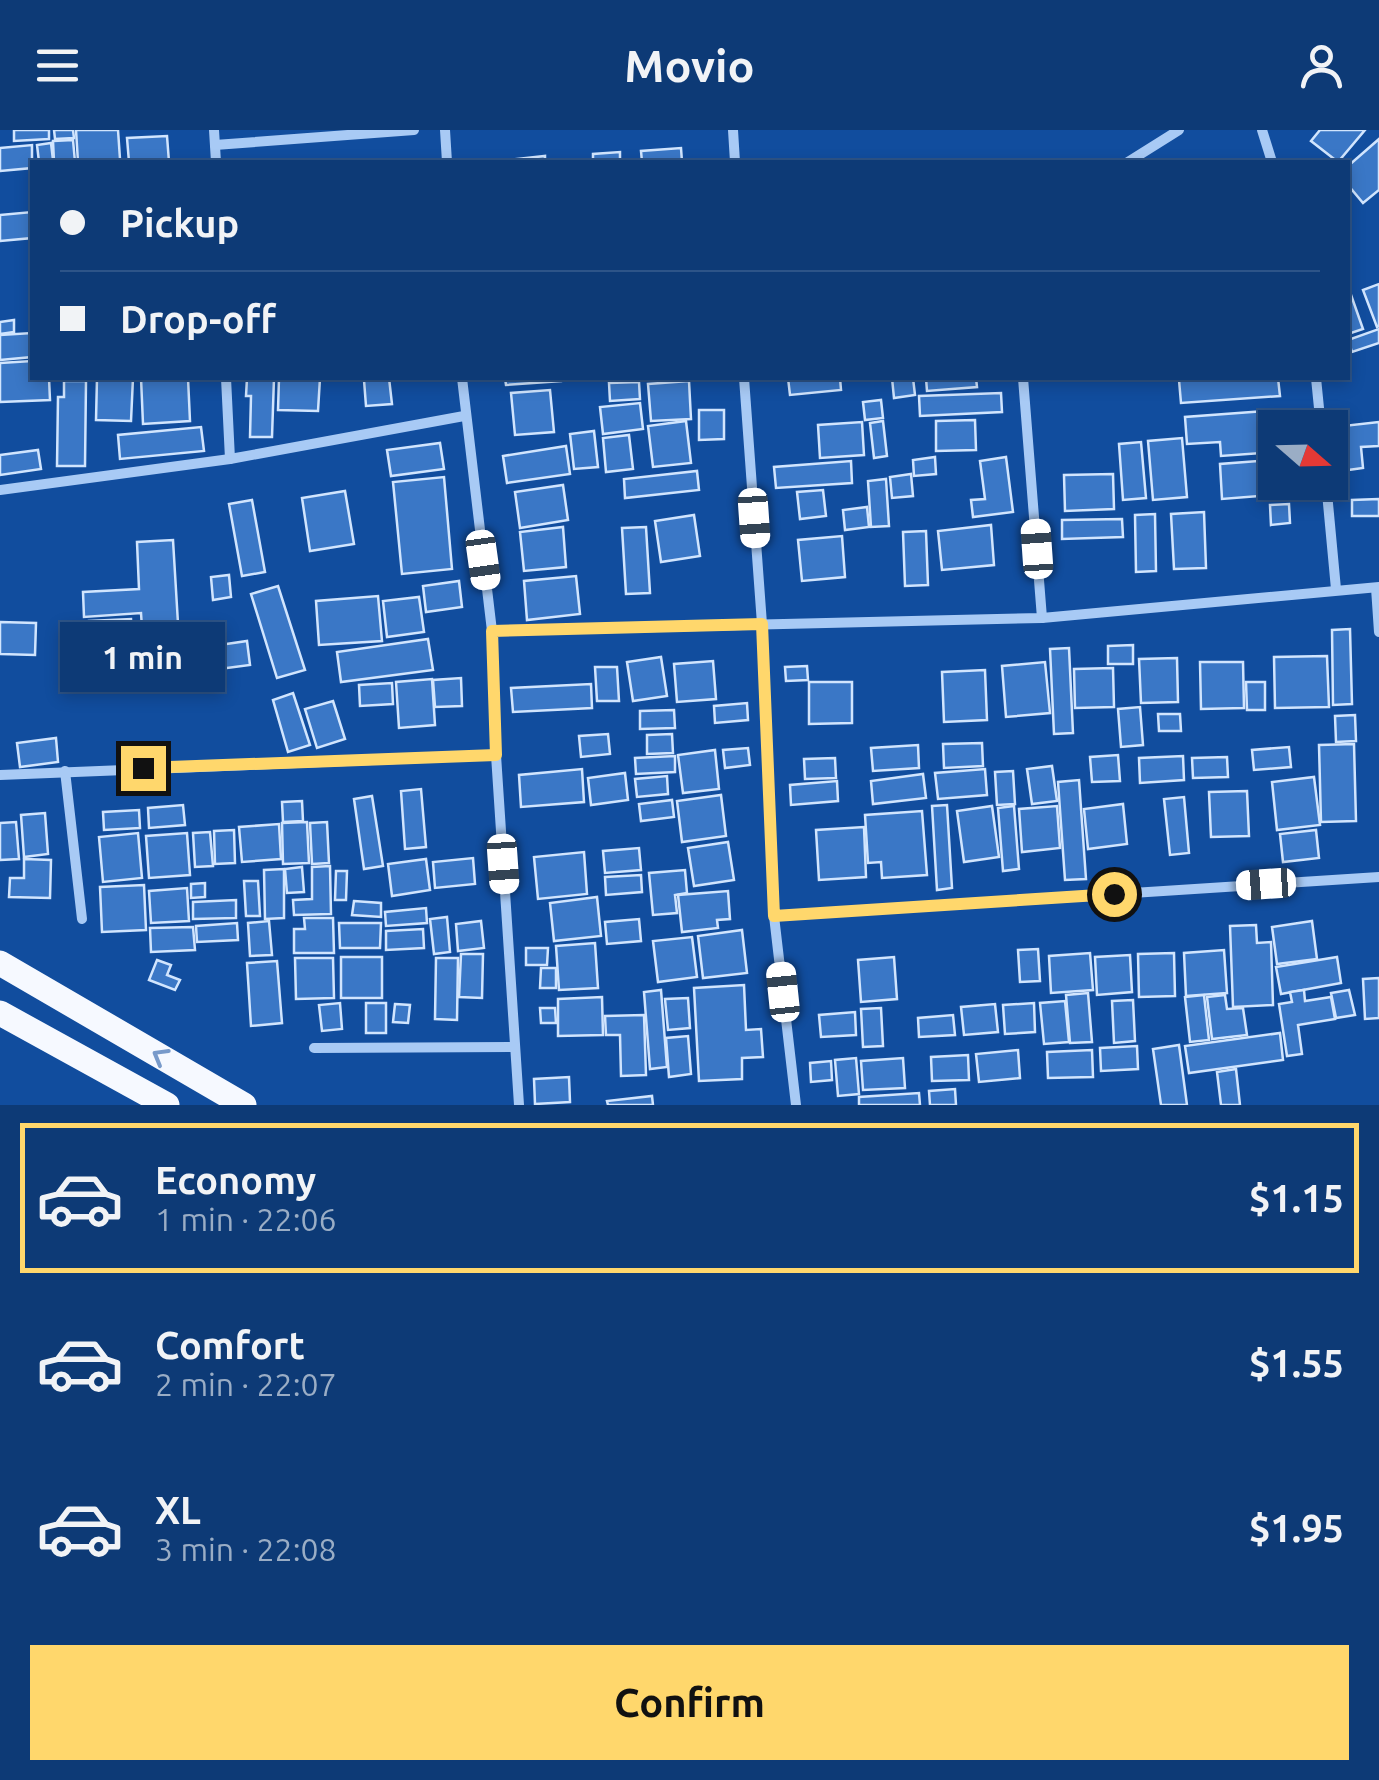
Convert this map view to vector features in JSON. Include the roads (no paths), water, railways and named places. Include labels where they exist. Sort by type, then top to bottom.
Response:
[{"type":"main road","points":[[0,964],[244,1105]]},
{"type":"main road","points":[[0,1013],[167,1105]]},
{"type":"street","points":[[214,130],[216,160]]},
{"type":"street","points":[[215,145],[414,130]]},
{"type":"street","points":[[445,130],[447,160]]},
{"type":"street","points":[[734,130],[734,160]]},
{"type":"street","points":[[1131,160],[1179,130]]},
{"type":"street","points":[[1262,130],[1271,160]]},
{"type":"street","points":[[226,380],[230,459]]},
{"type":"street","points":[[462,380],[492,631],[496,755],[519,1105]]},
{"type":"street","points":[[744,380],[762,624],[774,916],[796,1105]]},
{"type":"street","points":[[1024,380],[1042,618]]},
{"type":"street","points":[[1316,380],[1319,410]]},
{"type":"street","points":[[0,490],[230,459],[464,416]]},
{"type":"street","points":[[1328,500],[1336,589]]},
{"type":"street","points":[[492,631],[1042,618],[1378,587],[1379,632]]},
{"type":"street","points":[[0,775],[496,755]]},
{"type":"street","points":[[65,772],[82,919]]},
{"type":"street","points":[[774,916],[1379,878]]},
{"type":"street","points":[[314,1048],[515,1047]]}]
